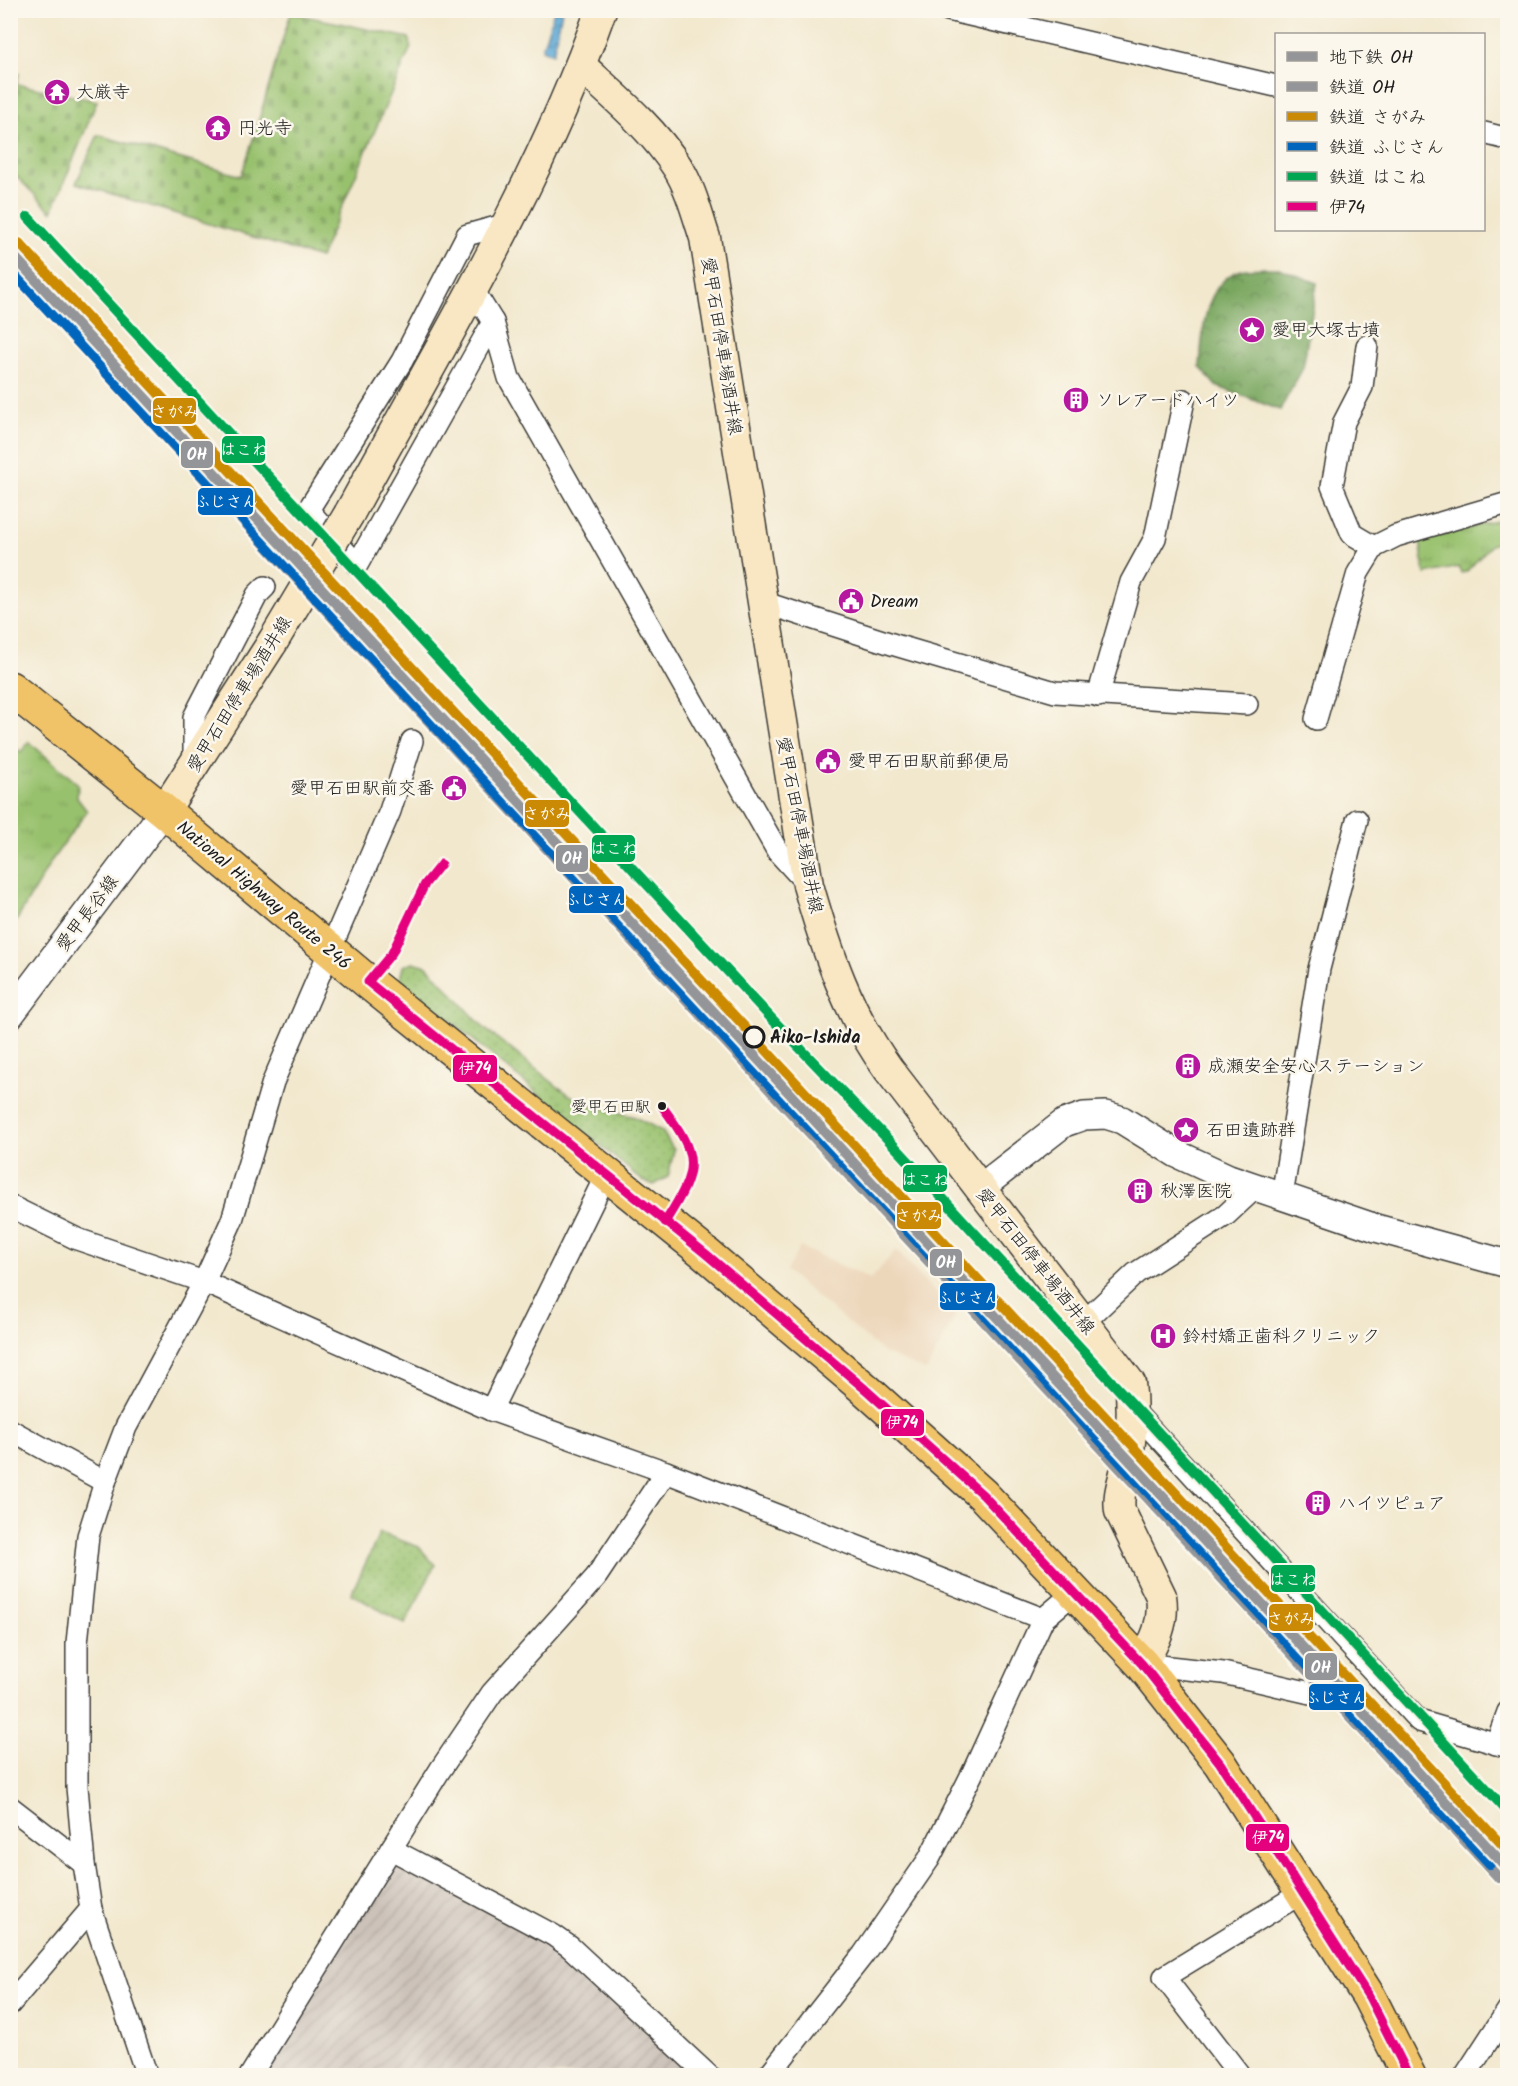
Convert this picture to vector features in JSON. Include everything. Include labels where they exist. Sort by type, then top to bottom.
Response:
[{"type":"highway","name":"National Highway Route 246","points":[[10,688],[164,811],[606,1175],[706,1254],[865,1389],[983,1495],[1143,1664],[1220,1763],[1369,1997],[1409,2076]]},
{"type":"main road","name":"愛甲石田停車場酒井線","points":[[164,811],[272,643],[349,514],[507,224],[581,66],[601,10]]},
{"type":"main road","name":"愛甲石田停車場酒井線","points":[[581,66],[641,121],[678,168],[688,187],[705,238],[808,885],[834,969],[863,1030],[889,1071],[1130,1383],[1133,1410],[1128,1459],[1118,1496],[1119,1504],[1161,1596],[1163,1609],[1160,1632],[1143,1664]]},
{"type":"street","points":[[948,10],[971,13],[1275,86]]},
{"type":"street","points":[[1485,133],[1508,140]]},
{"type":"street","points":[[493,322],[357,565],[308,510],[402,361],[467,234],[507,224]]},
{"type":"street","points":[[472,288],[493,322],[509,378],[778,852],[808,885]]},
{"type":"street","points":[[1367,346],[1362,387],[1344,422],[1332,486],[1352,534],[1374,548]]},
{"type":"street","points":[[1098,696],[1131,582],[1155,538],[1187,429],[1184,400]]},
{"type":"street","points":[[1316,719],[1358,573],[1374,548],[1396,536],[1508,503]]},
{"type":"street","points":[[194,764],[194,717],[257,595],[265,587]]},
{"type":"street","points":[[762,602],[895,645],[1055,692],[1247,704]]},
{"type":"street","points":[[147,2076],[91,1909],[84,1864],[77,1787],[77,1643],[88,1536],[105,1482],[126,1428],[204,1282],[232,1220],[273,1082],[390,811],[412,741]]},
{"type":"street","name":"愛甲長谷線","points":[[10,1015],[164,811]]},
{"type":"street","points":[[1282,1196],[1319,969],[1357,820]]},
{"type":"street","points":[[979,1189],[1064,1123],[1074,1118],[1095,1115],[1122,1120],[1192,1162],[1256,1187],[1376,1228],[1508,1264]]},
{"type":"street","points":[[491,1410],[606,1175]]},
{"type":"street","points":[[1084,1322],[1136,1273],[1226,1215],[1256,1187]]},
{"type":"street","points":[[10,1206],[77,1239],[204,1282],[491,1410],[666,1472],[1043,1619]]},
{"type":"street","points":[[1133,1410],[1419,1721],[1502,1746],[1508,1712]]},
{"type":"street","points":[[10,1430],[105,1482]]},
{"type":"street","points":[[250,2076],[391,1849],[492,1693],[596,1577],[666,1472]]},
{"type":"street","points":[[768,2076],[863,1955],[929,1859],[972,1774],[1043,1619],[1075,1592]]},
{"type":"street","points":[[1143,1664],[1223,1673],[1328,1697]]},
{"type":"street","points":[[10,1807],[84,1864]]},
{"type":"street","points":[[391,1849],[553,1935],[570,1947],[709,2076]]},
{"type":"street","points":[[1234,2076],[1238,2073],[1164,1977],[1302,1892]]},
{"type":"street","points":[[10,2004],[91,1909]]},
{"type":"street","points":[[1465,2076],[1508,2010]]},
{"type":"shaded area","points":[[800,1247],[871,1279],[896,1250],[956,1315],[926,1371],[884,1353],[786,1271]]},
{"type":"shaded area","points":[[400,1864],[535,1935],[561,1953],[693,2075],[256,2076],[388,1875]]},
{"type":"green space","points":[[291,13],[409,38],[411,47],[320,258],[76,183],[98,135],[241,176]]},
{"type":"green space","points":[[10,70],[19,74],[16,84],[97,101],[52,212],[11,171]]},
{"type":"green space","points":[[1279,268],[1317,283],[1303,368],[1280,410],[1216,386],[1200,367],[1207,311],[1219,286],[1228,276],[1241,270]]},
{"type":"green space","points":[[1507,518],[1507,539],[1491,545],[1466,572],[1461,573],[1459,567],[1425,574],[1420,541]]},
{"type":"green space","points":[[29,742],[78,784],[77,798],[87,811],[52,860],[11,930],[11,744],[21,752]]},
{"type":"green space","points":[[413,962],[427,966],[484,1028],[582,1103],[635,1117],[662,1131],[674,1150],[668,1177],[654,1185],[643,1181],[400,979],[403,966]]},
{"type":"green space","points":[[380,1533],[419,1547],[435,1565],[405,1624],[351,1594]]},
{"type":"water","points":[[554,11],[562,11],[553,54],[542,49]]},
{"type":"metro line","name":"OH","points":[[10,252],[1508,1869]]},
{"type":"rail line","name":"はこね","points":[[28,217],[772,1019],[901,1153],[1508,1812]]},
{"type":"rail line","name":"さがみ","points":[[19,243],[1508,1852]]},
{"type":"rail line","name":"OH","points":[[10,269],[1499,1878]]},
{"type":"rail line","name":"ふじさん","points":[[10,269],[737,1051],[865,1185],[1490,1864]]},
{"type":"transit line","name":"伊74","points":[[441,864],[425,884],[392,953],[368,982],[706,1254],[865,1389],[983,1495],[1142,1664],[1220,1763],[1369,1997],[1409,2076]]},
{"type":"transit line","name":"伊74","points":[[662,1106],[683,1138],[689,1151],[690,1163],[689,1175],[684,1188],[665,1222]]},
{"type":"place","name":"大厳寺","points":[[57,92]]},
{"type":"place","name":"円光寺","points":[[218,128]]},
{"type":"place","name":"愛甲大塚古墳","points":[[1252,330]]},
{"type":"place","name":"ソレアードハイツ","points":[[1076,400]]},
{"type":"place","name":"Dream","points":[[851,601]]},
{"type":"place","name":"愛甲石田駅前郵便局","points":[[828,761]]},
{"type":"place","name":"愛甲石田駅前交番","points":[[454,788]]},
{"type":"place","name":"Aiko-Ishida","points":[[754,1037]]},
{"type":"place","name":"成瀬安全安心ステーション","points":[[1188,1066]]},
{"type":"place","name":"愛甲石田駅","points":[[662,1106]]},
{"type":"place","name":"石田遺跡群","points":[[1186,1130]]},
{"type":"place","name":"秋澤医院","points":[[1140,1191]]},
{"type":"place","name":"鈴村矯正歯科クリニック","points":[[1163,1336]]},
{"type":"place","name":"ハイツピュア","points":[[1318,1503]]}]
